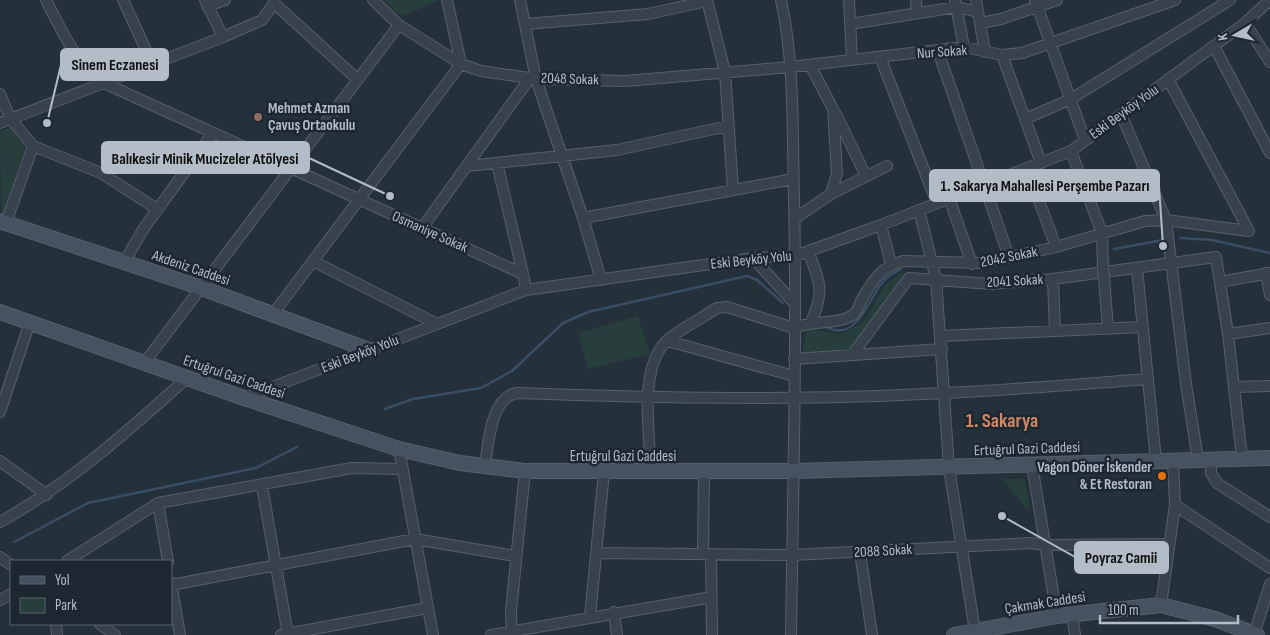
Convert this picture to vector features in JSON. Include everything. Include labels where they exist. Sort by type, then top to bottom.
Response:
[{"type":"main road","name":"Akdeniz Caddesi","points":[[3,222],[199,287],[369,350]]},
{"type":"main road","name":"Ertuğrul Gazi Caddesi","points":[[0,312],[244,398],[399,449],[484,466],[525,471],[793,471],[1270,458]]},
{"type":"main road","name":"Çakmak Caddesi","points":[[954,635],[975,631],[991,632],[1057,616],[1161,605],[1214,619],[1255,634]]},
{"type":"street","name":"Osmaniye Sokak","points":[[46,0],[65,37],[88,72],[104,83],[523,274]]},
{"type":"street","points":[[123,0],[153,64]]},
{"type":"street","points":[[223,37],[206,3],[225,0]]},
{"type":"street","name":"2048 Sokak","points":[[373,0],[398,25],[461,64],[482,71],[533,78],[625,81],[790,67]]},
{"type":"street","points":[[273,314],[461,64],[447,0]]},
{"type":"street","points":[[520,0],[533,78],[583,218],[601,280]]},
{"type":"street","points":[[781,0],[788,34],[790,67],[795,256],[791,635]]},
{"type":"street","points":[[849,0],[852,60]]},
{"type":"street","points":[[916,0],[917,13]]},
{"type":"street","points":[[976,0],[985,52]]},
{"type":"street","points":[[981,23],[1037,4],[1057,0]]},
{"type":"street","name":"Nur Sokak","points":[[790,67],[964,47],[1002,55],[1022,53],[1151,3],[1175,0]]},
{"type":"street","points":[[1025,119],[1070,99],[1230,0]]},
{"type":"street","name":"Eski Beyköy Yolu","points":[[244,398],[526,290],[753,258],[795,256],[881,225],[1070,151],[1245,23],[1270,0]]},
{"type":"street","points":[[0,123],[223,37],[262,20],[274,1],[357,79]]},
{"type":"street","points":[[525,24],[648,14],[707,1],[725,72],[733,190]]},
{"type":"street","points":[[850,24],[917,13],[956,4],[978,12]]},
{"type":"street","points":[[956,4],[964,47]]},
{"type":"street","points":[[1037,4],[1085,140]]},
{"type":"street","points":[[1245,23],[1270,62]]},
{"type":"street","points":[[145,362],[199,287],[398,25]]},
{"type":"street","points":[[1214,46],[1270,153]]},
{"type":"street","points":[[938,51],[1009,257]]},
{"type":"street","points":[[1002,55],[1040,163]]},
{"type":"street","points":[[880,58],[937,203]]},
{"type":"street","points":[[810,65],[866,176]]},
{"type":"street","points":[[422,228],[533,78]]},
{"type":"street","name":"2042 Sokak","points":[[891,264],[918,260],[972,264],[1056,247],[1144,221],[1166,220],[1249,231],[1168,79]]},
{"type":"street","points":[[0,94],[10,118],[33,146],[101,173],[158,209]]},
{"type":"street","points":[[831,194],[837,173],[833,109]]},
{"type":"street","points":[[1121,114],[1166,220],[1186,384],[1204,460],[1217,483],[1270,517]]},
{"type":"street","points":[[467,166],[617,150],[728,126]]},
{"type":"street","points":[[124,262],[158,209],[213,133]]},
{"type":"street","points":[[3,222],[33,146]]},
{"type":"street","points":[[1070,151],[1102,233],[1103,273],[1108,328]]},
{"type":"street","points":[[498,163],[526,290]]},
{"type":"street","points":[[794,219],[831,194],[887,166]]},
{"type":"street","points":[[1027,168],[1056,247]]},
{"type":"street","points":[[583,218],[793,179]]},
{"type":"street","points":[[949,198],[972,264]]},
{"type":"street","points":[[919,210],[936,279],[949,468],[975,631]]},
{"type":"street","points":[[651,472],[648,397],[653,363],[663,344],[717,308],[727,307],[794,328],[811,322],[838,320],[854,314],[877,274],[891,264],[881,225]]},
{"type":"street","points":[[808,251],[821,288],[819,305],[811,322]]},
{"type":"street","name":"2041 Sokak","points":[[852,355],[909,278],[991,284],[1053,279],[1216,257],[1220,282]]},
{"type":"street","points":[[753,258],[795,304]]},
{"type":"street","points":[[313,261],[437,324]]},
{"type":"street","points":[[1137,268],[1156,461]]},
{"type":"street","points":[[1242,458],[1235,387],[1220,282],[1268,273],[1270,295]]},
{"type":"street","points":[[1053,279],[1055,331]]},
{"type":"street","points":[[0,412],[30,322]]},
{"type":"street","points":[[941,336],[1142,327]]},
{"type":"street","points":[[1228,334],[1270,328]]},
{"type":"street","points":[[668,341],[794,376]]},
{"type":"street","points":[[794,359],[942,349]]},
{"type":"street","points":[[0,522],[47,495],[129,430],[187,378]]},
{"type":"street","points":[[484,466],[493,418],[509,394],[648,397],[794,397],[944,394],[1148,379]]},
{"type":"street","points":[[1235,387],[1270,386]]},
{"type":"street","points":[[399,449],[433,635]]},
{"type":"street","points":[[1161,605],[1175,505],[1173,460]]},
{"type":"street","points":[[0,461],[47,495]]},
{"type":"street","points":[[1032,465],[1057,616]]},
{"type":"street","points":[[70,560],[158,503],[262,486],[352,468],[403,469]]},
{"type":"street","points":[[512,633],[515,556],[525,471]]},
{"type":"street","points":[[590,616],[604,472]]},
{"type":"street","points":[[704,472],[707,554],[712,597],[712,635]]},
{"type":"street","points":[[262,486],[286,635],[427,608]]},
{"type":"street","points":[[158,503],[167,558]]},
{"type":"street","points":[[1175,505],[1270,568]]},
{"type":"street","points":[[172,584],[415,539],[515,556]]},
{"type":"street","name":"2088 Sokak","points":[[597,553],[792,556],[1031,543],[1045,545],[1169,544]]},
{"type":"street","points":[[860,552],[872,635]]},
{"type":"street","points":[[1255,634],[1270,584]]},
{"type":"street","points":[[172,590],[180,635]]},
{"type":"street","points":[[491,635],[512,633],[590,616],[712,597]]},
{"type":"street","points":[[614,612],[617,635]]},
{"type":"street","points":[[1072,615],[1075,635]]},
{"type":"street","points":[[101,625],[115,635]]},
{"type":"green space","points":[[384,0],[440,0],[403,16],[397,13]]},
{"type":"green space","points":[[10,127],[25,147],[4,212],[1,214],[0,131]]},
{"type":"green space","points":[[903,271],[905,279],[850,351],[802,355],[806,328],[839,334],[850,330],[865,320],[884,286]]},
{"type":"green space","points":[[638,316],[650,354],[588,369],[578,333]]},
{"type":"green space","points":[[1002,479],[1025,479],[1030,509],[1027,509]]},
{"type":"waterway","points":[[1180,238],[1212,240],[1270,253]]},
{"type":"waterway","points":[[1114,249],[1163,240]]},
{"type":"waterway","points":[[824,325],[835,330],[844,330],[853,325],[860,318],[884,281],[901,269]]},
{"type":"waterway","points":[[385,409],[413,399],[481,388],[512,371],[563,323],[588,312],[747,276],[757,280],[783,303]]},
{"type":"waterway","points":[[14,542],[88,503],[256,468],[297,447]]},
{"type":"place","name":"Mehmet Azman Çavuş Ortaokulu","points":[[258,117]]},
{"type":"place","name":"Sinem Eczanesi","points":[[47,123]]},
{"type":"place","name":"Balıkesir Minik Mucizeler Atölyesi","points":[[390,196]]},
{"type":"place","name":"1. Sakarya Mahallesi Perşembe Pazarı","points":[[1163,246]]},
{"type":"place","name":"Vagon Döner İskender & Et Restoran","points":[[1162,476]]},
{"type":"place","name":"Poyraz Camii","points":[[1002,516]]},
{"type":"district","name":"1. Sakarya","points":[[1002,421]]}]
